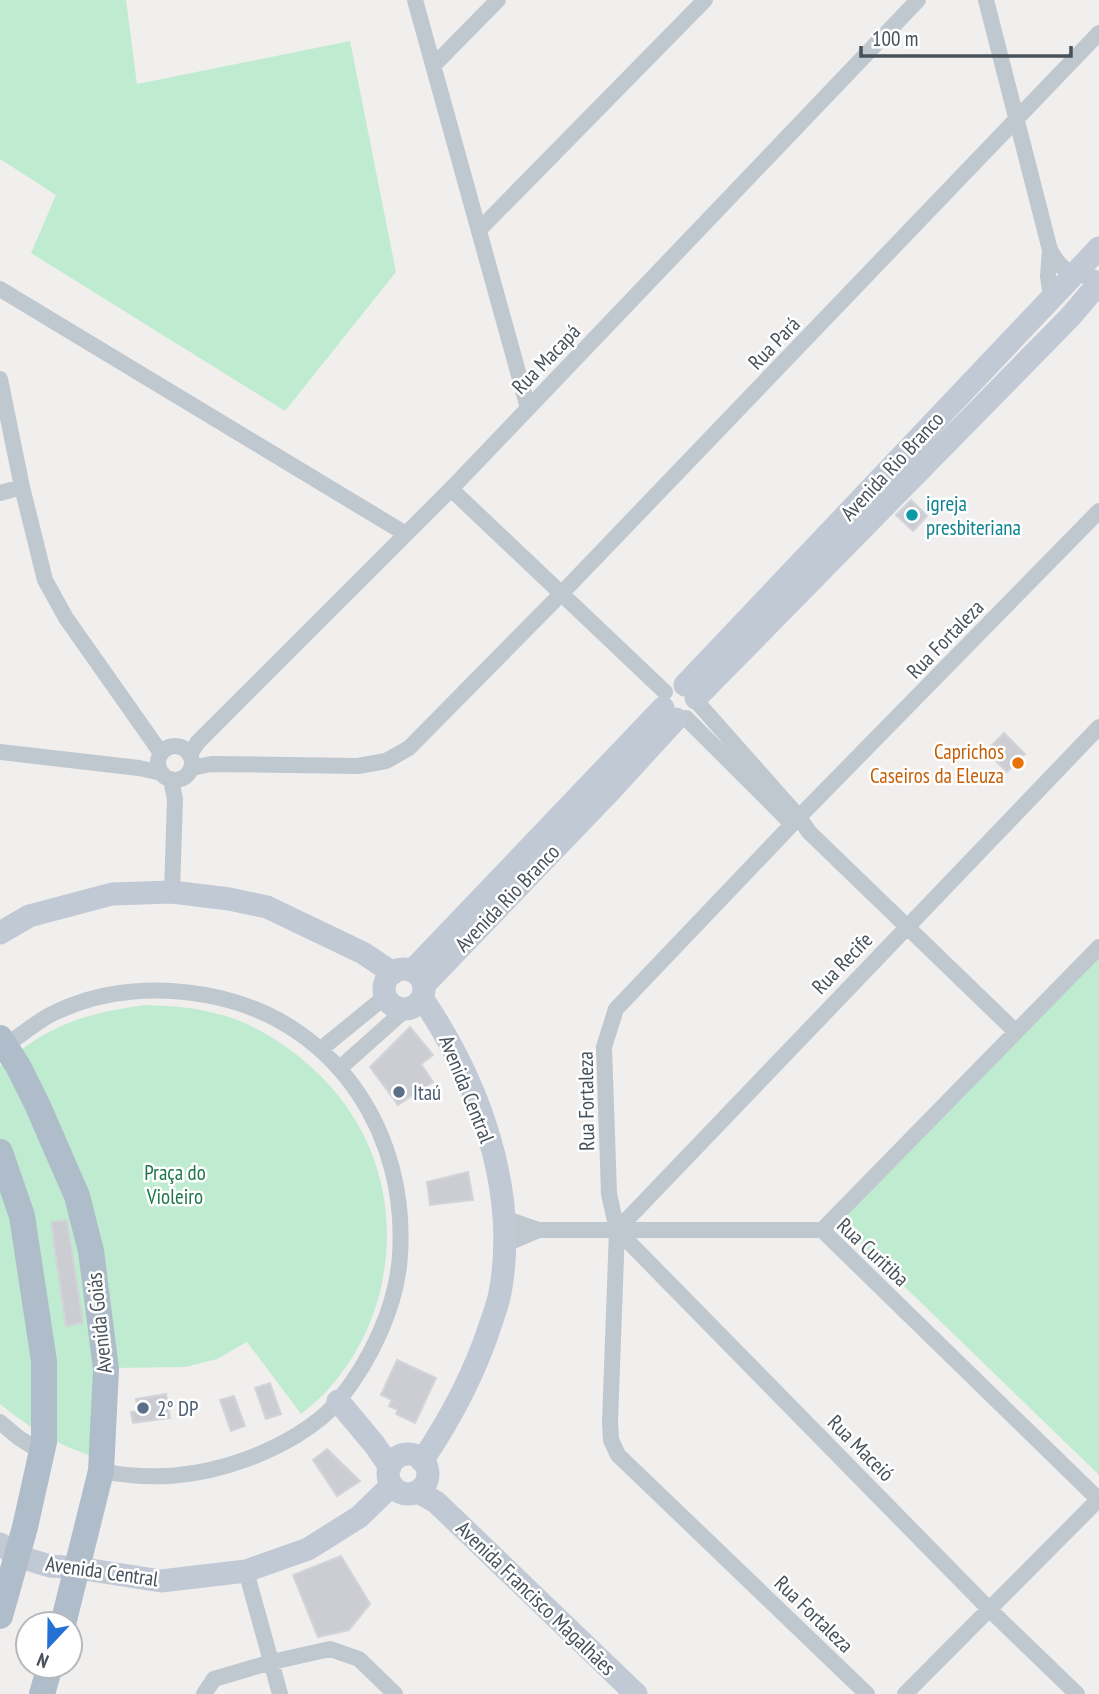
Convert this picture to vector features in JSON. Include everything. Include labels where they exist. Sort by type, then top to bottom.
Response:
[{"type":"main road","name":"Avenida Goiás","points":[[3,1042],[37,1104],[77,1196],[91,1251],[106,1369],[102,1471],[68,1610]]},
{"type":"main road","points":[[0,1152],[22,1216],[44,1361],[43,1453],[9,1550],[0,1616]]},
{"type":"street","points":[[415,0],[528,408]]},
{"type":"street","points":[[434,65],[498,0]]},
{"type":"street","points":[[479,230],[705,0]]},
{"type":"street","name":"Rua Macapá","points":[[176,759],[451,489],[918,0]]},
{"type":"street","points":[[986,0],[1050,250],[1059,266],[1074,274],[1099,281]]},
{"type":"street","name":"Rua Pará","points":[[0,752],[139,768],[176,759],[211,764],[358,766],[386,761],[410,748],[1099,33]]},
{"type":"street","name":"Avenida Rio Branco","points":[[340,1068],[411,987],[611,790],[681,703],[1099,248]]},
{"type":"street","points":[[1050,250],[1048,276],[1051,298]]},
{"type":"street","name":"Avenida Rio Branco","points":[[681,703],[1070,317],[1099,281]]},
{"type":"street","points":[[0,289],[406,534]]},
{"type":"street","points":[[0,379],[22,487],[46,580],[66,618],[176,759],[172,892]]},
{"type":"street","points":[[0,493],[22,487]]},
{"type":"street","points":[[451,489],[561,594],[711,730],[796,821],[1016,1032]]},
{"type":"street","name":"Rua Fortaleza","points":[[867,1694],[618,1455],[611,1440],[617,1230],[609,1194],[604,1047],[616,1009],[1099,511]]},
{"type":"street","name":"Rua Recife","points":[[617,1230],[1099,727]]},
{"type":"street","name":"Avenida Central","points":[[0,933],[29,916],[112,894],[172,892],[229,899],[267,907],[363,953],[411,987],[447,1035],[484,1118],[502,1186],[506,1244],[500,1295],[478,1362],[442,1431],[426,1484]]},
{"type":"street","points":[[822,1230],[1099,947]]},
{"type":"street","points":[[321,1049],[386,996],[385,983],[411,987]]},
{"type":"street","points":[[3,1042],[48,1016],[100,997],[144,990],[178,991],[242,1003],[281,1022],[321,1049],[340,1068],[366,1103],[386,1144],[401,1213],[400,1257],[393,1296],[378,1336],[338,1401],[312,1424],[276,1446],[228,1466],[163,1478],[102,1471]]},
{"type":"street","name":"Rua Curitiba","points":[[504,1218],[539,1230],[822,1230],[1099,1500]]},
{"type":"street","name":"Rua Curitiba","points":[[506,1244],[539,1230]]},
{"type":"street","name":"Rua Maceió","points":[[617,1230],[989,1609],[1077,1694]]},
{"type":"street","points":[[338,1401],[393,1470],[404,1494],[426,1484],[411,1455],[393,1470]]},
{"type":"street","points":[[0,1422],[43,1453]]},
{"type":"street","name":"Avenida Central","points":[[9,1550],[50,1566],[161,1581],[246,1572],[307,1549],[359,1517],[393,1470]]},
{"type":"street","name":"Avenida Francisco Magalhães","points":[[426,1484],[636,1694]]},
{"type":"street","points":[[905,1694],[1099,1500]]},
{"type":"street","points":[[246,1572],[280,1694]]},
{"type":"street","points":[[204,1694],[214,1679],[330,1649],[359,1660],[395,1694]]},
{"type":"green space","points":[[0,0],[126,0],[137,84],[350,41],[396,272],[285,411],[31,253],[56,195],[0,159]]},
{"type":"green space","points":[[1099,958],[1099,1475],[843,1227],[842,1219]]},
{"type":"green space","name":"Praça do Violeiro","points":[[145,1005],[200,1010],[237,1020],[281,1043],[317,1072],[340,1098],[359,1126],[373,1156],[382,1188],[387,1222],[386,1256],[375,1310],[360,1343],[329,1389],[301,1414],[247,1342],[217,1359],[186,1367],[113,1368],[106,1461],[50,1438],[0,1404],[0,1066],[35,1040],[67,1023]]},
{"type":"building","name":"igreja presbiteriana","points":[[911,500],[927,516],[913,531],[896,515]]},
{"type":"building","points":[[1004,733],[1025,754],[1007,772],[986,751]]},
{"type":"building","points":[[410,1027],[433,1055],[421,1064],[433,1082],[398,1105],[370,1067]]},
{"type":"building","points":[[468,1172],[473,1200],[430,1205],[427,1182]]},
{"type":"building","points":[[67,1220],[83,1323],[66,1326],[51,1222]]},
{"type":"building","points":[[397,1360],[436,1378],[415,1423],[396,1414],[398,1410],[389,1406],[392,1400],[381,1395]]},
{"type":"building","points":[[270,1383],[281,1414],[266,1419],[255,1388]]},
{"type":"building","points":[[166,1394],[170,1418],[133,1423],[131,1412],[138,1411],[136,1399]]},
{"type":"building","points":[[234,1396],[245,1426],[231,1431],[220,1400]]},
{"type":"building","points":[[327,1449],[360,1481],[337,1496],[313,1460]]},
{"type":"building","points":[[341,1556],[370,1604],[349,1630],[318,1637],[293,1575]]},
{"type":"place","name":"igreja presbiteriana","points":[[912,515]]},
{"type":"place","name":"Caprichos Caseiros da Eleuza","points":[[1018,763]]},
{"type":"place","name":"Itaú","points":[[399,1092]]},
{"type":"place","name":"2° DP","points":[[143,1408]]}]
